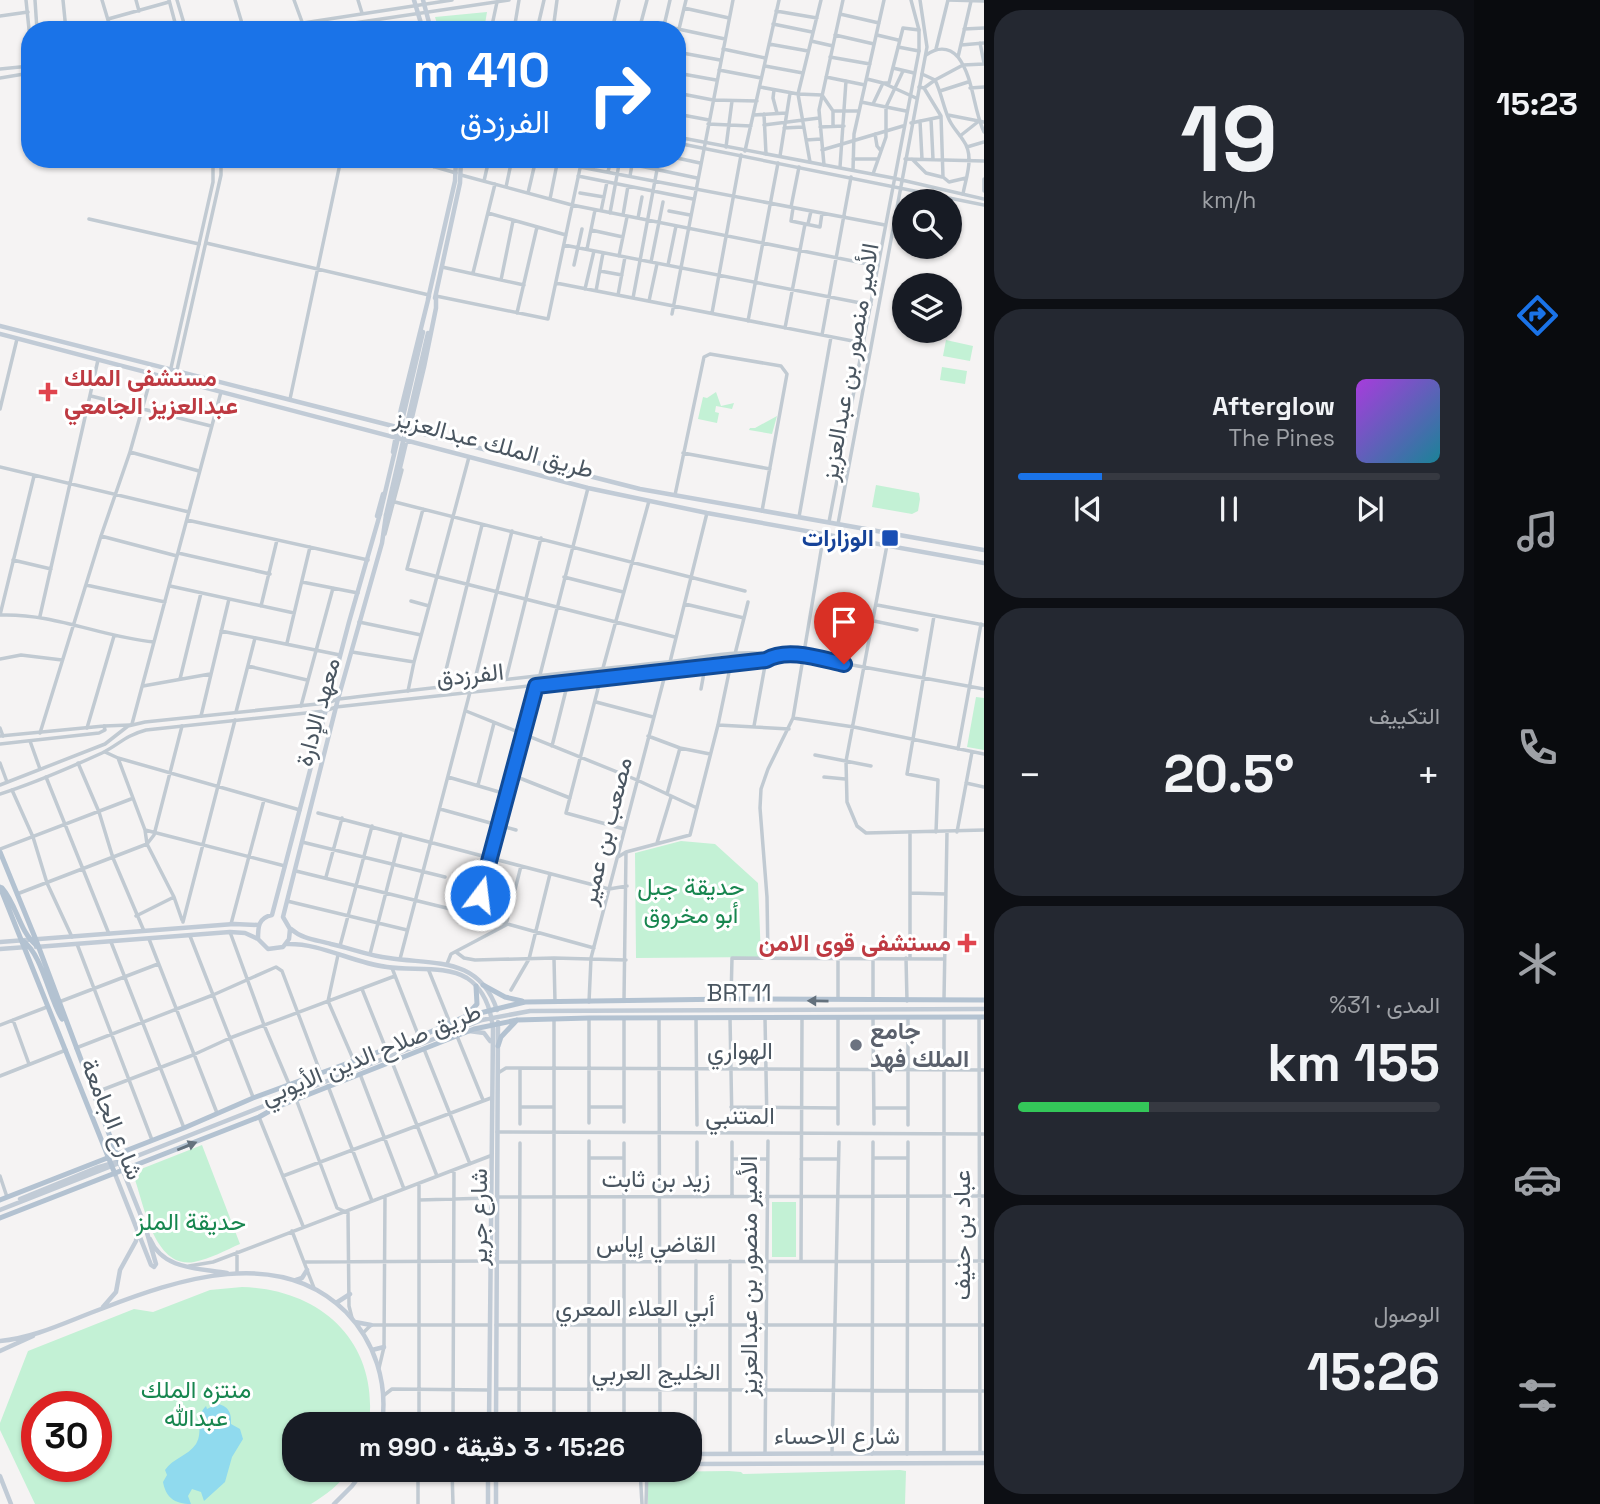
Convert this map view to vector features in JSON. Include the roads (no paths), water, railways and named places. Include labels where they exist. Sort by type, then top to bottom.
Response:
[{"type":"main road","points":[[423,2],[428,21]]},
{"type":"main road","points":[[415,3],[420,21]]},
{"type":"main road","points":[[383,514],[431,296],[442,267],[459,168]]},
{"type":"main road","points":[[368,559],[368,549],[393,454],[401,407],[431,296],[458,174]]},
{"type":"main road","points":[[382,543],[410,431],[436,308],[431,296]]},
{"type":"main road","name":"طريق الملك عبدالعزيز","points":[[0,326],[640,489],[984,550]]},
{"type":"main road","name":"طريق الملك عبدالعزيز","points":[[0,334],[588,488],[706,513],[984,563]]},
{"type":"main road","points":[[189,373],[183,375],[184,380],[244,397]]},
{"type":"main road","points":[[401,407],[406,412],[413,413]]},
{"type":"main road","points":[[393,454],[403,455]]},
{"type":"main road","name":"معهد الإدارة","points":[[290,929],[283,917],[336,706],[382,543],[383,514]]},
{"type":"main road","name":"معهد الإدارة","points":[[258,925],[264,918],[272,915],[340,655],[383,514]]},
{"type":"main road","name":"شارع الجامعة","points":[[0,850],[17,894],[29,943],[48,1006],[154,1267],[156,1264],[146,1230],[38,947],[29,943],[3,902],[0,886]]},
{"type":"main road","points":[[0,886],[11,899],[54,1004],[68,1027]]},
{"type":"main road","points":[[0,949],[72,937],[183,925],[258,925],[258,939]]},
{"type":"main road","points":[[38,947],[230,932],[245,933],[258,939],[268,949],[278,949],[286,944],[290,929],[300,936],[370,954],[454,966],[472,975],[495,1017]]},
{"type":"main road","points":[[0,942],[29,943]]},
{"type":"main road","points":[[286,944],[301,945],[393,968],[454,973],[505,997],[526,1002]]},
{"type":"main road","points":[[464,1017],[477,1004],[479,986]]},
{"type":"main road","name":"طريق صلاح الدين الأيوبي","points":[[0,1218],[457,1036],[526,1002],[732,999],[984,1000]]},
{"type":"main road","name":"BRT11","points":[[495,1017],[530,1011],[984,1009]]},
{"type":"main road","name":"طريق صلاح الدين الأيوبي","points":[[0,1200],[110,1162],[116,1154],[253,1098],[419,1037],[464,1017],[517,1020],[982,1018]]},
{"type":"main road","name":"شارع جرير","points":[[489,1412],[496,1262],[495,1017]]},
{"type":"main road","points":[[0,1209],[110,1162],[120,1163],[465,1030],[484,1033],[495,1045],[517,1020]]},
{"type":"main road","name":"شارع جرير","points":[[495,1045],[491,1098],[489,1261],[496,1412]]},
{"type":"main road","points":[[102,1308],[116,1292],[120,1270],[136,1241],[137,1230]]},
{"type":"main road","points":[[146,1230],[159,1253],[167,1260],[184,1266],[235,1274]]},
{"type":"main road","points":[[295,1280],[302,1278],[307,1270]]},
{"type":"main road","points":[[0,1351],[102,1308],[172,1285],[235,1274],[260,1273],[295,1280],[314,1288],[354,1320],[372,1350],[379,1369],[382,1412]]},
{"type":"main road","points":[[336,1303],[349,1294]]},
{"type":"main road","points":[[354,1320],[371,1325]]},
{"type":"main road","points":[[0,1341],[47,1330]]},
{"type":"main road","points":[[372,1350],[384,1347]]},
{"type":"main road","points":[[382,1386],[392,1389]]},
{"type":"main road","name":"شارع الاحساء","points":[[702,1454],[982,1454]]},
{"type":"main road","name":"شارع الاحساء","points":[[702,1464],[984,1463]]},
{"type":"main road","points":[[0,1476],[11,1504]]},
{"type":"main road","points":[[337,1504],[355,1482]]},
{"type":"main road","points":[[488,1482],[488,1504]]},
{"type":"main road","points":[[496,1482],[496,1504]]},
{"type":"street","points":[[26,0],[29,21]]},
{"type":"street","points":[[35,0],[36,21]]},
{"type":"street","points":[[63,0],[66,21]]},
{"type":"street","points":[[102,0],[108,19],[169,1],[175,21]]},
{"type":"street","points":[[136,0],[139,11]]},
{"type":"street","points":[[177,0],[183,21]]},
{"type":"street","points":[[235,0],[241,21]]},
{"type":"street","points":[[295,0],[302,21]]},
{"type":"street","points":[[358,0],[362,13]]},
{"type":"street","points":[[309,21],[415,3],[452,0]]},
{"type":"street","points":[[369,21],[509,0]]},
{"type":"street","points":[[516,21],[519,0]]},
{"type":"street","points":[[539,21],[544,0]]},
{"type":"street","points":[[554,21],[557,0]]},
{"type":"street","points":[[614,21],[619,0]]},
{"type":"street","points":[[641,21],[647,0]]},
{"type":"street","points":[[665,21],[670,0]]},
{"type":"street","points":[[681,21],[686,0]]},
{"type":"street","points":[[672,314],[733,0]]},
{"type":"street","points":[[745,150],[779,0]]},
{"type":"street","points":[[810,163],[798,94],[821,0]]},
{"type":"street","points":[[824,165],[819,118],[820,95],[843,0]]},
{"type":"street","points":[[853,170],[859,111],[884,0]]},
{"type":"street","name":"الأمير منصور بن عبدالعزيز","points":[[829,522],[919,51],[919,30],[911,0]]},
{"type":"street","name":"الأمير منصور بن عبدالعزيز","points":[[838,524],[911,123],[921,87],[927,38],[920,0]]},
{"type":"street","points":[[926,55],[936,48],[948,0],[984,1]]},
{"type":"street","points":[[958,57],[971,1]]},
{"type":"street","points":[[493,21],[497,2]]},
{"type":"street","points":[[684,8],[729,18]]},
{"type":"street","points":[[776,10],[817,18]]},
{"type":"street","points":[[0,16],[28,12]]},
{"type":"street","points":[[840,14],[879,23]]},
{"type":"street","points":[[773,24],[813,32]]},
{"type":"street","points":[[826,77],[889,83],[903,28],[919,30]]},
{"type":"street","points":[[964,29],[984,28]]},
{"type":"street","points":[[686,31],[725,39]]},
{"type":"street","points":[[835,35],[874,44]]},
{"type":"street","points":[[877,35],[899,41]]},
{"type":"street","points":[[811,41],[833,46]]},
{"type":"street","points":[[943,177],[941,116],[921,87],[963,65],[984,63],[982,43],[961,44]]},
{"type":"street","points":[[769,44],[808,51]]},
{"type":"street","points":[[898,47],[919,51]]},
{"type":"street","points":[[936,48],[954,52],[963,65],[984,132]]},
{"type":"street","points":[[723,49],[766,58]]},
{"type":"street","points":[[686,53],[721,60]]},
{"type":"street","points":[[830,57],[870,64]]},
{"type":"street","points":[[765,66],[803,74]]},
{"type":"street","points":[[0,69],[21,67]]},
{"type":"street","points":[[893,68],[914,73]]},
{"type":"street","points":[[719,70],[762,78]]},
{"type":"street","points":[[873,174],[886,137],[885,108],[902,71]]},
{"type":"street","points":[[0,78],[21,74]]},
{"type":"street","points":[[686,74],[717,80]]},
{"type":"street","points":[[921,74],[935,80],[947,115],[967,147],[970,160],[963,194],[984,199]]},
{"type":"street","points":[[840,167],[846,81]]},
{"type":"street","points":[[940,91],[969,82]]},
{"type":"street","points":[[883,83],[916,99]]},
{"type":"street","points":[[873,104],[883,83]]},
{"type":"street","points":[[760,87],[820,95],[833,111],[833,126]]},
{"type":"street","points":[[970,88],[984,87]]},
{"type":"street","points":[[774,90],[777,113]]},
{"type":"street","points":[[780,157],[790,93]]},
{"type":"street","points":[[686,95],[713,100],[757,102]]},
{"type":"street","points":[[726,147],[732,101]]},
{"type":"street","points":[[861,102],[906,111]]},
{"type":"street","points":[[833,111],[859,111]]},
{"type":"street","points":[[754,115],[787,113]]},
{"type":"street","points":[[764,114],[766,154]]},
{"type":"street","points":[[911,123],[947,115],[981,122]]},
{"type":"street","points":[[686,116],[729,126],[751,126]]},
{"type":"street","points":[[785,125],[819,118]]},
{"type":"street","points":[[931,118],[933,159]]},
{"type":"street","points":[[920,121],[922,159]]},
{"type":"street","points":[[960,136],[981,122]]},
{"type":"street","points":[[764,125],[804,127]]},
{"type":"street","points":[[820,127],[844,125]]},
{"type":"street","points":[[822,150],[903,126]]},
{"type":"street","points":[[875,134],[877,146],[881,151]]},
{"type":"street","points":[[806,141],[821,139]]},
{"type":"street","points":[[686,140],[741,155],[984,205]]},
{"type":"street","points":[[967,147],[984,142]]},
{"type":"street","points":[[686,144],[726,147],[840,167],[939,189]]},
{"type":"street","points":[[712,313],[741,155]]},
{"type":"street","points":[[853,159],[878,159]]},
{"type":"street","points":[[905,159],[984,161]]},
{"type":"street","points":[[912,159],[926,173],[943,177],[949,182]]},
{"type":"street","points":[[686,160],[701,163]]},
{"type":"street","points":[[748,321],[778,163]]},
{"type":"street","points":[[799,167],[791,221],[820,227],[822,213]]},
{"type":"street","points":[[174,369],[213,182],[213,168]]},
{"type":"street","points":[[174,369],[206,243],[221,168]]},
{"type":"street","points":[[290,399],[339,168]]},
{"type":"street","points":[[437,168],[572,205],[878,265]]},
{"type":"street","points":[[484,182],[487,168]]},
{"type":"street","points":[[506,187],[510,168]]},
{"type":"street","points":[[528,193],[534,168]]},
{"type":"street","points":[[550,199],[556,168]]},
{"type":"street","points":[[206,243],[431,296],[548,319],[580,168]]},
{"type":"street","points":[[586,168],[885,225]]},
{"type":"street","points":[[608,172],[609,168]]},
{"type":"street","points":[[610,213],[619,168]]},
{"type":"street","points":[[630,176],[631,168]]},
{"type":"street","points":[[648,168],[697,178]]},
{"type":"street","points":[[633,298],[657,170]]},
{"type":"street","points":[[578,176],[693,199]]},
{"type":"street","points":[[822,335],[851,177]]},
{"type":"street","points":[[949,182],[966,178]]},
{"type":"street","points":[[984,179],[984,191]]},
{"type":"street","points":[[601,211],[607,182]]},
{"type":"street","points":[[947,189],[949,182]]},
{"type":"street","points":[[473,274],[495,184]]},
{"type":"street","points":[[619,256],[628,187]]},
{"type":"street","points":[[580,193],[604,197]]},
{"type":"street","points":[[638,218],[642,197]]},
{"type":"street","points":[[649,301],[663,202]]},
{"type":"street","points":[[587,250],[595,209]]},
{"type":"street","points":[[669,211],[690,215]]},
{"type":"street","points":[[785,328],[811,211]]},
{"type":"street","points":[[488,213],[566,235]]},
{"type":"street","points":[[89,219],[199,244]]},
{"type":"street","points":[[502,280],[514,220]]},
{"type":"street","points":[[668,266],[676,226]]},
{"type":"street","points":[[517,313],[537,227]]},
{"type":"street","points":[[574,265],[582,229]]},
{"type":"street","points":[[591,230],[623,237]]},
{"type":"street","points":[[564,245],[871,305]]},
{"type":"street","points":[[585,289],[594,251]]},
{"type":"street","points":[[596,291],[603,253]]},
{"type":"street","points":[[618,295],[625,257]]},
{"type":"street","points":[[442,267],[524,285]]},
{"type":"street","points":[[600,271],[622,275]]},
{"type":"street","points":[[556,283],[864,343]]},
{"type":"street","points":[[799,517],[831,337]]},
{"type":"street","points":[[0,409],[17,339]]},
{"type":"street","points":[[410,431],[429,340]]},
{"type":"street","points":[[675,495],[704,357],[710,354],[781,366],[787,374],[762,511]]},
{"type":"street","points":[[40,616],[99,360]]},
{"type":"street","points":[[40,733],[130,452],[152,374]]},
{"type":"street","points":[[0,376],[8,378]]},
{"type":"street","points":[[132,724],[220,392]]},
{"type":"street","points":[[91,396],[212,426]]},
{"type":"street","points":[[382,543],[395,502],[407,441]]},
{"type":"street","points":[[130,452],[200,471]]},
{"type":"street","points":[[683,453],[770,469]]},
{"type":"street","points":[[408,691],[469,457]]},
{"type":"street","points":[[0,467],[189,512]]},
{"type":"street","points":[[34,476],[0,615],[40,616],[154,642]]},
{"type":"street","points":[[540,676],[588,488]]},
{"type":"street","points":[[603,668],[649,501]]},
{"type":"street","points":[[395,502],[745,591]]},
{"type":"street","points":[[833,503],[842,504]]},
{"type":"street","points":[[423,509],[407,569],[675,637]]},
{"type":"street","points":[[670,662],[706,513]]},
{"type":"street","points":[[187,520],[368,559]]},
{"type":"street","points":[[442,686],[482,525]]},
{"type":"street","points":[[474,682],[512,531]]},
{"type":"street","points":[[768,957],[761,789],[793,718],[824,533]]},
{"type":"street","points":[[101,536],[270,574]]},
{"type":"street","points":[[506,679],[541,538]]},
{"type":"street","points":[[261,606],[277,540]]},
{"type":"street","points":[[887,545],[846,761],[847,802],[857,826],[866,833],[984,830]]},
{"type":"street","points":[[287,643],[310,547]]},
{"type":"street","points":[[13,561],[51,569]]},
{"type":"street","points":[[564,577],[623,592]]},
{"type":"street","points":[[302,582],[358,593]]},
{"type":"street","points":[[86,585],[165,602]]},
{"type":"street","points":[[169,586],[294,613]]},
{"type":"street","points":[[301,706],[333,587]]},
{"type":"street","points":[[180,680],[201,593]]},
{"type":"street","points":[[201,716],[229,599]]},
{"type":"street","points":[[411,601],[429,606]]},
{"type":"street","points":[[735,654],[748,602]]},
{"type":"street","points":[[685,604],[744,618]]},
{"type":"street","points":[[877,605],[983,624],[958,749]]},
{"type":"street","points":[[934,616],[907,774],[938,780],[936,832]]},
{"type":"street","points":[[874,621],[917,629]]},
{"type":"street","points":[[359,622],[421,635]]},
{"type":"street","points":[[222,631],[340,655]]},
{"type":"street","points":[[87,728],[114,635]]},
{"type":"street","points":[[236,712],[255,638]]},
{"type":"street","points":[[352,652],[414,662]]},
{"type":"street","name":"الفرزدق","points":[[104,726],[301,706],[474,682],[735,654],[803,656],[984,689]]},
{"type":"street","points":[[0,659],[21,655],[62,660]]},
{"type":"street","name":"الفرزدق","points":[[0,794],[105,752],[129,734],[325,711],[336,706],[766,660],[773,656]]},
{"type":"street","points":[[754,726],[766,660]]},
{"type":"street","points":[[617,858],[626,852],[690,835],[731,663]]},
{"type":"street","points":[[248,666],[308,680]]},
{"type":"street","points":[[701,689],[705,666]]},
{"type":"street","name":"مصعب بن عمير","points":[[589,1002],[591,958],[667,670]]},
{"type":"street","points":[[143,686],[211,674]]},
{"type":"street","points":[[601,677],[566,813],[624,829]]},
{"type":"street","points":[[552,746],[568,682]]},
{"type":"street","points":[[475,915],[536,686]]},
{"type":"street","points":[[400,960],[470,692]]},
{"type":"street","points":[[596,702],[653,718]]},
{"type":"street","points":[[466,710],[637,780],[697,808]]},
{"type":"street","points":[[793,718],[913,738],[984,754]]},
{"type":"street","points":[[183,925],[235,720]]},
{"type":"street","points":[[478,786],[494,723]]},
{"type":"street","points":[[0,785],[105,744],[128,726],[138,724]]},
{"type":"street","points":[[718,725],[789,729]]},
{"type":"street","points":[[0,728],[1,736],[104,726],[105,730],[99,733],[0,744]]},
{"type":"street","points":[[17,894],[147,844],[154,834],[182,726]]},
{"type":"street","points":[[68,730],[69,737]]},
{"type":"street","points":[[648,736],[680,748],[711,754]]},
{"type":"street","points":[[30,741],[40,769]]},
{"type":"street","points":[[657,843],[680,748]]},
{"type":"street","points":[[105,752],[218,788],[300,810]]},
{"type":"street","points":[[957,832],[972,752]]},
{"type":"street","points":[[815,755],[871,766]]},
{"type":"street","points":[[118,758],[131,799],[145,830],[147,844],[174,897],[183,925]]},
{"type":"street","points":[[78,762],[99,812],[113,858],[144,931]]},
{"type":"street","points":[[0,763],[7,782]]},
{"type":"street","points":[[512,775],[570,798]]},
{"type":"street","points":[[46,777],[109,934]]},
{"type":"street","points":[[824,777],[845,779]]},
{"type":"street","points":[[447,778],[507,794]]},
{"type":"street","points":[[966,783],[984,787]]},
{"type":"street","points":[[12,790],[33,837],[47,883],[72,937]]},
{"type":"street","points":[[0,850],[131,799]]},
{"type":"street","points":[[231,924],[264,800]]},
{"type":"street","points":[[313,804],[318,813]]},
{"type":"street","points":[[440,809],[516,830]]},
{"type":"street","points":[[309,817],[318,813],[342,818],[609,889],[627,886]]},
{"type":"street","points":[[326,877],[342,818]]},
{"type":"street","points":[[340,946],[372,826]]},
{"type":"street","points":[[145,830],[285,866]]},
{"type":"street","points":[[908,1001],[910,832]]},
{"type":"street","points":[[944,1001],[947,832]]},
{"type":"street","points":[[370,954],[401,834]]},
{"type":"street","points":[[302,842],[445,877]]},
{"type":"street","points":[[624,1001],[626,852]]},
{"type":"street","points":[[447,964],[450,956],[456,952],[506,925],[521,866]]},
{"type":"street","points":[[296,871],[475,915],[594,948]]},
{"type":"street","points":[[511,990],[529,959],[550,874]]},
{"type":"street","points":[[910,893],[946,894]]},
{"type":"street","points":[[136,916],[174,897]]},
{"type":"street","points":[[287,901],[407,930]]},
{"type":"street","points":[[230,932],[289,1086]]},
{"type":"street","points":[[190,936],[253,1098]]},
{"type":"street","points":[[149,940],[192,1055],[218,1114]]},
{"type":"street","points":[[111,942],[184,1128]]},
{"type":"street","points":[[77,944],[152,1140]]},
{"type":"street","points":[[456,952],[464,958],[475,960],[626,960]]},
{"type":"street","points":[[454,966],[456,952]]},
{"type":"street","points":[[338,955],[328,1001],[354,1061]]},
{"type":"street","points":[[838,956],[838,1001]]},
{"type":"street","points":[[732,999],[732,958],[838,956],[944,959]]},
{"type":"street","points":[[873,957],[873,1001]]},
{"type":"street","points":[[554,958],[555,1002]]},
{"type":"street","points":[[59,1002],[159,964]]},
{"type":"street","points":[[76,1048],[274,968],[280,968],[321,1074]]},
{"type":"street","points":[[393,968],[419,1037]]},
{"type":"street","points":[[429,971],[450,1023]]},
{"type":"street","points":[[93,1093],[395,976]]},
{"type":"street","points":[[362,989],[386,1049]]},
{"type":"street","points":[[0,1025],[48,1006]]},
{"type":"street","points":[[908,1017],[908,1125]]},
{"type":"street","points":[[944,1017],[944,1453]]},
{"type":"street","points":[[554,1018],[554,1412]]},
{"type":"street","points":[[589,1018],[589,1123]]},
{"type":"street","points":[[624,1018],[624,1122]]},
{"type":"street","points":[[659,1018],[660,1412]]},
{"type":"street","points":[[696,1018],[697,1125]]},
{"type":"street","points":[[730,1018],[732,1125]]},
{"type":"street","name":"الأمير منصور بن عبدالعزيز","points":[[765,1018],[767,1125]]},
{"type":"street","points":[[801,1261],[802,1018]]},
{"type":"street","points":[[838,1018],[838,1124]]},
{"type":"street","points":[[873,1018],[874,1124]]},
{"type":"street","name":"عباد بن حنيف","points":[[982,1018],[982,1454]]},
{"type":"street","points":[[13,1020],[29,1064]]},
{"type":"street","points":[[457,1036],[483,1100]]},
{"type":"street","points":[[424,1049],[470,1164]]},
{"type":"street","points":[[0,1076],[66,1050]]},
{"type":"street","points":[[392,1062],[437,1176]]},
{"type":"street","points":[[520,1068],[520,1124]]},
{"type":"street","name":"الهواري","points":[[497,1074],[504,1069],[520,1068],[982,1070]]},
{"type":"street","points":[[360,1074],[404,1189]]},
{"type":"street","points":[[328,1086],[372,1201]]},
{"type":"street","points":[[284,1176],[491,1098]]},
{"type":"street","points":[[296,1099],[337,1209],[348,1211],[349,1294],[354,1320]]},
{"type":"street","points":[[520,1107],[554,1107]]},
{"type":"street","points":[[589,1107],[624,1107]]},
{"type":"street","points":[[731,1107],[838,1108]]},
{"type":"street","points":[[874,1108],[908,1108]]},
{"type":"street","points":[[259,1117],[303,1226]]},
{"type":"street","name":"المتنبي","points":[[497,1132],[982,1134]]},
{"type":"street","points":[[589,1141],[589,1412]]},
{"type":"street","name":"الأمير منصور بن عبدالعزيز","points":[[765,1454],[768,1141]]},
{"type":"street","points":[[697,1142],[697,1197]]},
{"type":"street","points":[[732,1142],[732,1197]]},
{"type":"street","points":[[832,1454],[839,1142]]},
{"type":"street","points":[[872,1454],[873,1142]]},
{"type":"street","points":[[906,1454],[908,1142]]},
{"type":"street","points":[[519,1412],[520,1143]]},
{"type":"street","points":[[624,1143],[624,1412]]},
{"type":"street","points":[[184,1266],[214,1262],[490,1156]]},
{"type":"street","points":[[589,1158],[624,1158]]},
{"type":"street","points":[[873,1158],[908,1158]]},
{"type":"street","points":[[732,1159],[767,1159]]},
{"type":"street","points":[[801,1159],[838,1159]]},
{"type":"street","points":[[453,1412],[454,1170]]},
{"type":"street","points":[[0,1177],[8,1197]]},
{"type":"street","points":[[419,1183],[419,1412]]},
{"type":"street","points":[[379,1369],[385,1325],[385,1196]]},
{"type":"street","name":"زيد بن ثابت","points":[[496,1197],[982,1196]]},
{"type":"street","points":[[419,1200],[490,1198]]},
{"type":"street","points":[[292,1231],[314,1288]]},
{"type":"street","points":[[235,1274],[237,1252]]},
{"type":"street","points":[[304,1262],[489,1261]]},
{"type":"street","points":[[694,1412],[696,1261]]},
{"type":"street","points":[[730,1261],[730,1454]]},
{"type":"street","name":"القاضي إياس","points":[[496,1262],[982,1261]]},
{"type":"street","points":[[363,1333],[371,1325]]},
{"type":"street","name":"أبي العلاء المعري","points":[[371,1325],[982,1325]]},
{"type":"street","points":[[383,1396],[392,1389],[489,1390]]},
{"type":"street","name":"الخليج العربي","points":[[496,1389],[982,1391]]},
{"type":"street","points":[[418,1482],[418,1504]]},
{"type":"street","points":[[453,1482],[453,1504]]},
{"type":"street","points":[[644,1482],[644,1504]]},
{"type":"water","points":[[212,1403],[228,1409],[231,1424],[240,1429],[243,1439],[232,1457],[225,1482],[204,1501],[201,1492],[192,1489],[188,1496],[191,1504],[180,1503],[166,1492],[163,1482],[167,1475],[165,1470],[196,1444],[202,1411],[206,1406],[207,1409],[213,1406]]},
{"type":"place","name":"مستشفى الملك عبدالعزيز الجامعي","points":[[48,392]]},
{"type":"place","name":"الوزارات","points":[[890,538]]},
{"type":"place","name":"مستشفى قوى الامن","points":[[967,943]]},
{"type":"place","name":"جامع الملك فهد","points":[[856,1045]]},
{"type":"park label","name":"حديقة جبل أبو مخروق","points":[[691,901]]},
{"type":"park label","name":"حديقة الملز","points":[[191,1222]]},
{"type":"park label","name":"منتزه الملك عبدالله","points":[[196,1404]]}]
